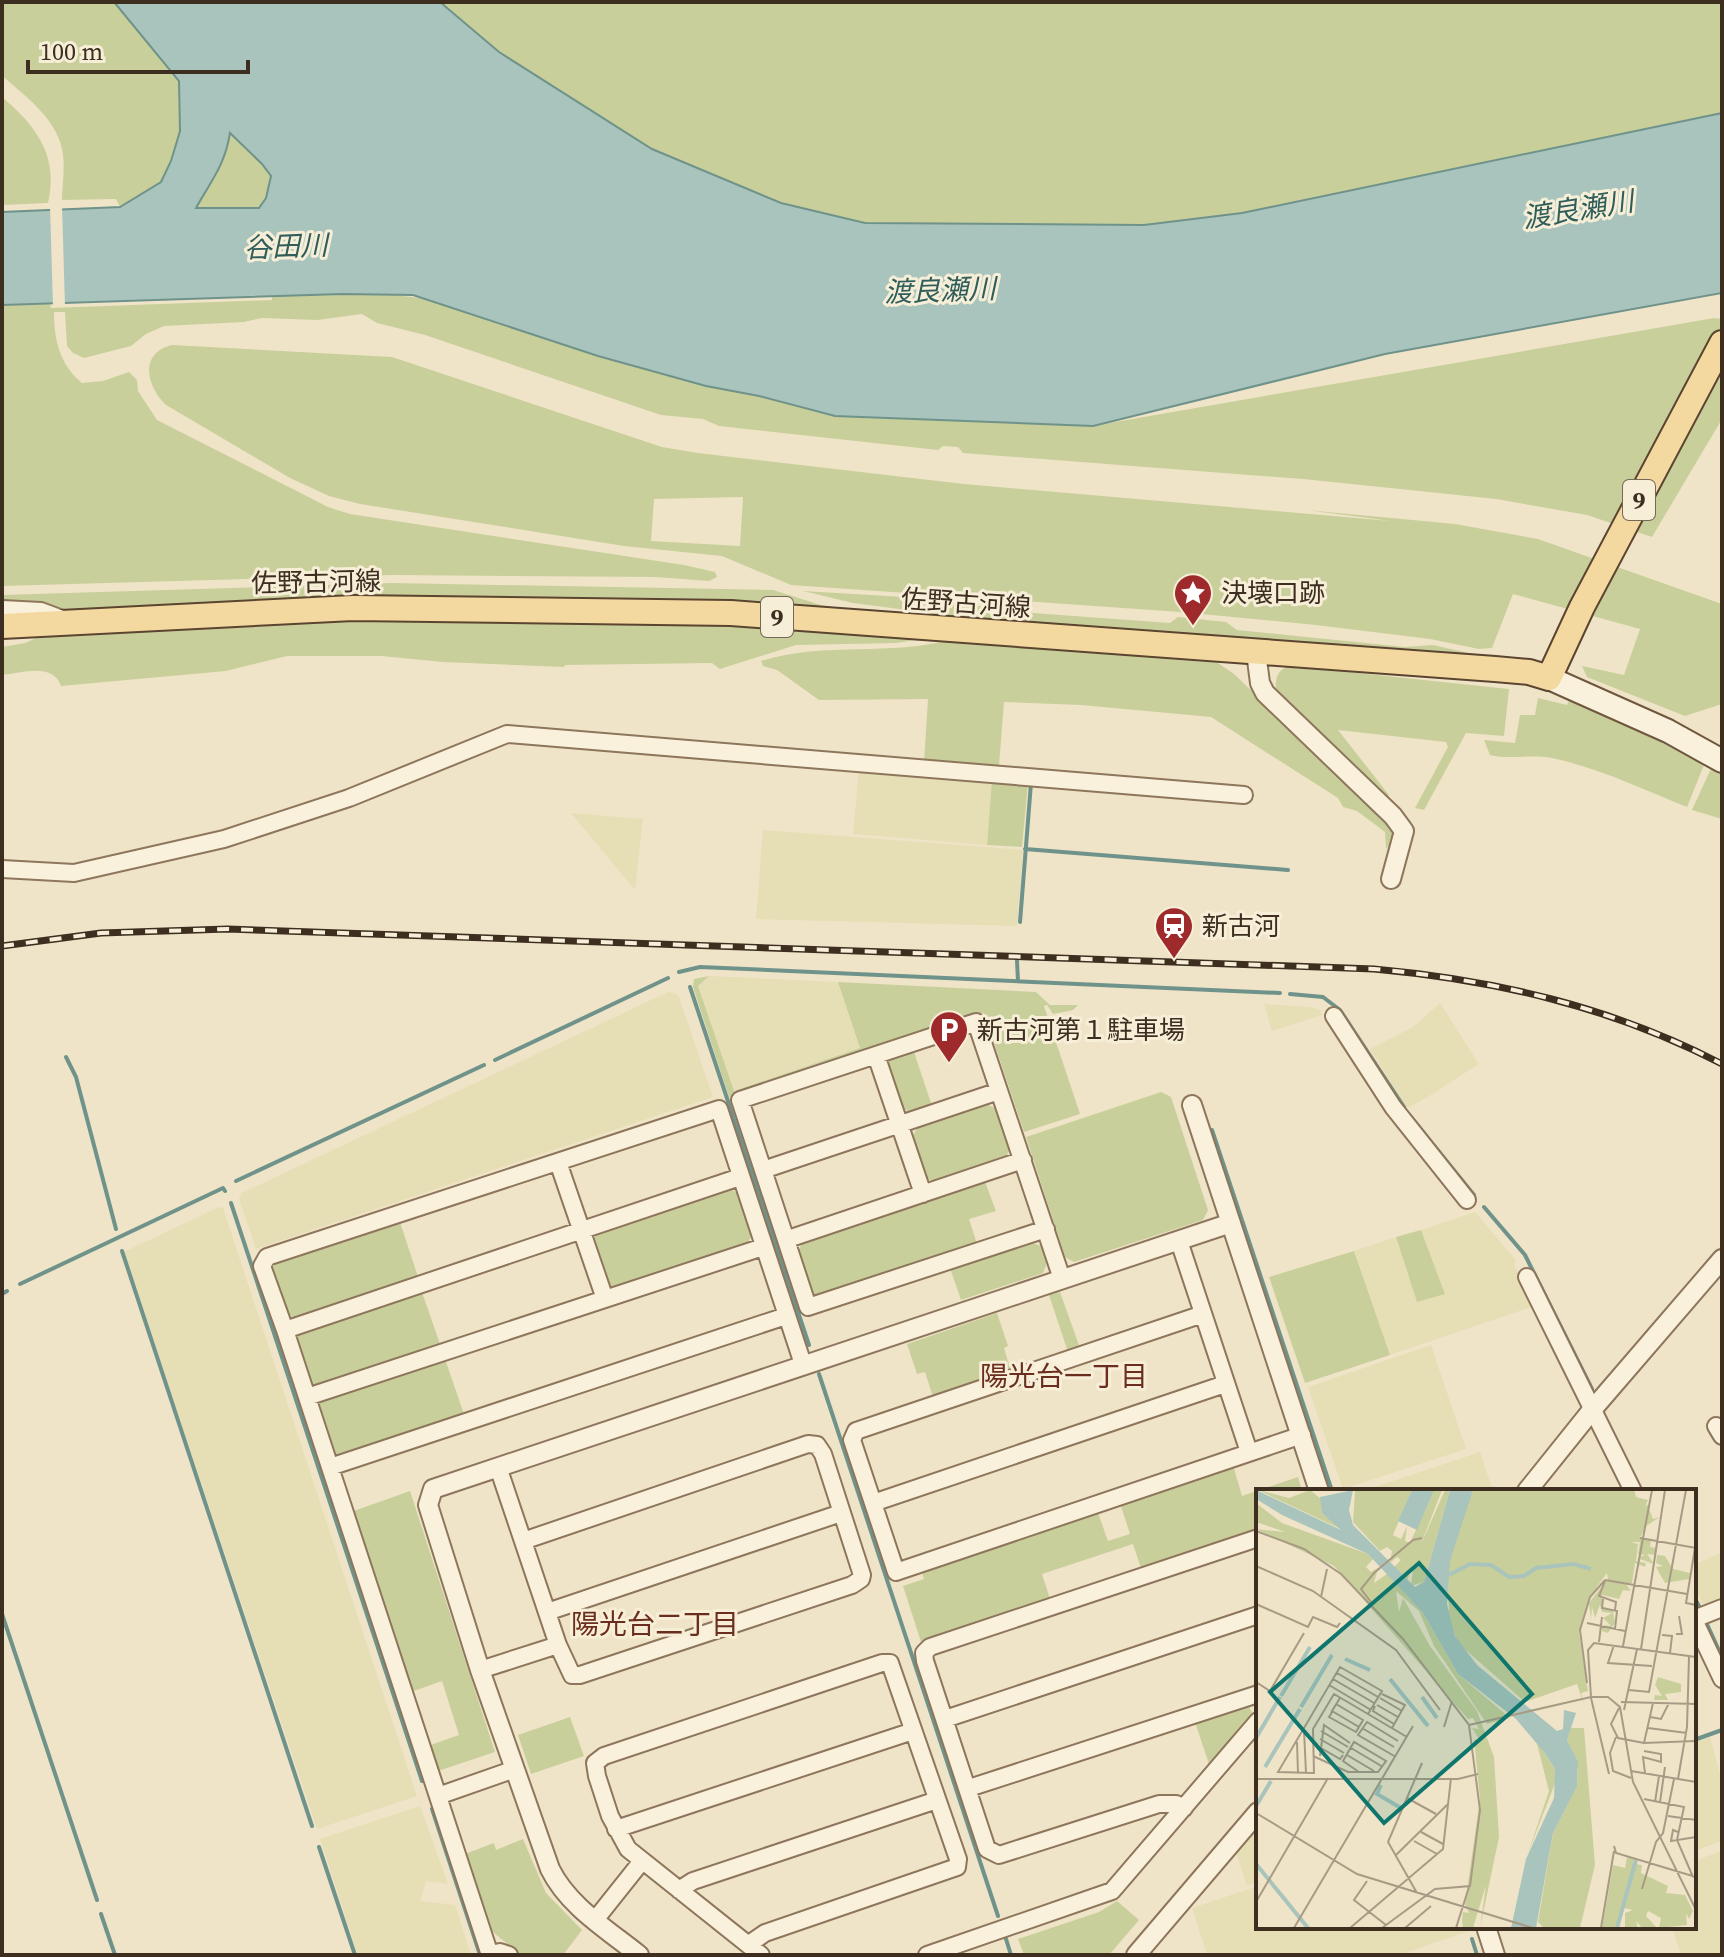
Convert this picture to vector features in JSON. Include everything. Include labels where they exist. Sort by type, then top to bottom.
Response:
[{"type":"main road","name":"9","points":[[1553,667],[1722,343]]},
{"type":"main road","name":"佐野古河線","points":[[2,626],[353,608],[731,613],[1514,671],[1553,667]]},
{"type":"main road","points":[[1553,667],[1722,761]]},
{"type":"street","points":[[2,609],[41,611],[62,617],[69,623]]},
{"type":"street","points":[[1256,652],[1260,683],[1265,693],[1393,816],[1404,831],[1391,879]]},
{"type":"street","points":[[2,869],[74,873],[224,839],[349,798],[507,734],[1244,795]]},
{"type":"street","points":[[1334,1016],[1393,1107],[1467,1200]]},
{"type":"street","points":[[1046,1229],[808,1307],[740,1100],[976,1022],[1023,1160],[1046,1229],[1062,1279]]},
{"type":"street","points":[[876,1055],[923,1194]]},
{"type":"street","points":[[763,1170],[999,1091]]},
{"type":"street","points":[[1192,1105],[1318,1489]]},
{"type":"street","points":[[509,1955],[500,1952],[490,1955],[262,1266],[267,1257],[719,1109],[803,1364]]},
{"type":"street","points":[[788,1239],[1023,1160]]},
{"type":"street","points":[[558,1162],[605,1299]]},
{"type":"street","points":[[285,1330],[740,1177]]},
{"type":"street","points":[[639,1955],[576,1904],[555,1879],[545,1858],[480,1670],[428,1500],[437,1487],[1231,1223]]},
{"type":"street","points":[[1179,1241],[1249,1452]]},
{"type":"street","points":[[307,1397],[763,1247]]},
{"type":"street","points":[[1529,1489],[1722,1259]]},
{"type":"street","points":[[1527,1277],[1632,1489]]},
{"type":"street","points":[[1203,1314],[856,1431],[852,1440],[896,1572],[1302,1435]]},
{"type":"street","points":[[330,1467],[786,1316]]},
{"type":"street","points":[[873,1503],[1225,1384]]},
{"type":"street","points":[[498,1467],[558,1645],[572,1675],[580,1675],[857,1583],[862,1575],[823,1454],[817,1445],[808,1444],[523,1541]]},
{"type":"street","points":[[547,1612],[841,1513]]},
{"type":"street","points":[[1184,1808],[1176,1804],[1159,1804],[999,1855],[987,1849],[924,1653],[930,1647],[1256,1539]]},
{"type":"street","points":[[1696,1618],[1722,1608]]},
{"type":"street","points":[[945,1719],[1256,1616]]},
{"type":"street","points":[[1696,1623],[1722,1679]]},
{"type":"street","points":[[480,1670],[558,1645]]},
{"type":"street","points":[[887,1662],[893,1667],[937,1800],[958,1859],[955,1869],[765,1933],[755,1950],[628,1849],[616,1829],[595,1763],[599,1759],[887,1662]]},
{"type":"street","points":[[969,1788],[1256,1695]]},
{"type":"street","points":[[927,1955],[1112,1891],[1256,1723]]},
{"type":"street","points":[[616,1829],[913,1731]]},
{"type":"street","points":[[438,1796],[515,1769]]},
{"type":"street","points":[[679,1890],[693,1881],[937,1800]]},
{"type":"street","points":[[1136,1955],[1256,1814]]},
{"type":"street","points":[[595,1920],[642,1861]]},
{"type":"street","points":[[1487,1929],[1495,1955]]},
{"type":"shaded area","points":[[859,769],[992,780],[987,845],[853,834]]},
{"type":"shaded area","points":[[571,813],[643,819],[635,890]]},
{"type":"shaded area","points":[[763,830],[1023,850],[1017,926],[756,919]]},
{"type":"shaded area","points":[[709,976],[838,982],[860,1048],[733,1091],[698,986]]},
{"type":"shaded area","points":[[668,992],[679,997],[713,1097],[256,1249],[239,1199],[242,1193]]},
{"type":"shaded area","points":[[1440,1003],[1479,1064],[1406,1107],[1370,1049],[1413,1027]]},
{"type":"shaded area","points":[[1264,1004],[1310,1007],[1320,1010],[1322,1015],[1272,1031]]},
{"type":"shaded area","points":[[219,1207],[223,1208],[417,1796],[317,1829],[124,1252]]},
{"type":"shaded area","points":[[1475,1212],[1516,1260],[1514,1265],[1534,1306],[1390,1355],[1354,1251],[1396,1237],[1417,1302],[1445,1294],[1421,1230]]},
{"type":"shaded area","points":[[1431,1345],[1466,1449],[1343,1489],[1308,1387]]},
{"type":"shaded area","points":[[1480,1452],[1492,1489],[1369,1489]]},
{"type":"shaded area","points":[[1722,1552],[1722,1602],[1706,1609],[1696,1591],[1696,1564]]},
{"type":"shaded area","points":[[1710,1737],[1722,1781],[1722,1841],[1696,1850],[1696,1742]]},
{"type":"shaded area","points":[[420,1806],[448,1884],[426,1881],[420,1901],[455,1905],[471,1955],[358,1955],[320,1839]]},
{"type":"shaded area","points":[[1256,1824],[1256,1883],[1247,1886],[1235,1850]]},
{"type":"shaded area","points":[[1722,1851],[1722,1955],[1681,1955],[1673,1929],[1696,1929],[1696,1860]]},
{"type":"shaded area","points":[[1256,1887],[1256,1929],[1472,1930],[1399,1955],[1207,1955],[1192,1908]]},
{"type":"green space","points":[[2,2],[114,2],[179,81],[180,131],[161,182],[120,207],[116,199],[62,200],[64,160],[56,132],[40,111],[2,76]]},
{"type":"green space","points":[[440,2],[1722,2],[1722,113],[1242,213],[1144,225],[865,223],[781,203],[652,149],[499,52]]},
{"type":"green space","points":[[2,97],[25,119],[42,143],[50,170],[48,203],[2,205]]},
{"type":"green space","points":[[229,133],[271,176],[266,198],[259,208],[196,208],[222,163]]},
{"type":"green space","points":[[375,293],[430,299],[706,386],[835,416],[1092,426],[1714,318],[1722,319],[1722,419],[1652,537],[1587,515],[1496,499],[1303,479],[963,453],[958,447],[943,446],[938,450],[719,426],[703,419],[661,415],[425,335],[377,323],[362,314],[318,320],[262,318],[244,322],[164,326],[146,334],[131,346],[84,358],[67,346],[65,312],[54,312],[55,332],[63,360],[82,383],[103,381],[129,372],[137,380],[138,391],[157,420],[328,507],[350,514],[684,565],[715,572],[717,577],[709,581],[655,577],[393,575],[2,586],[2,305],[50,303],[51,308]]},
{"type":"green space","points":[[172,345],[392,357],[662,447],[698,453],[964,484],[1455,524],[1538,539],[1722,604],[1722,704],[1685,716],[1587,677],[1582,666],[1624,675],[1640,629],[1513,594],[1492,648],[1479,649],[1430,639],[1180,612],[791,585],[722,556],[624,546],[360,504],[329,496],[290,478],[166,405],[154,389],[149,371],[150,362],[161,349]],"holes":[[[743,497],[740,546],[651,541],[654,499]]]},
{"type":"green space","points":[[393,583],[773,590],[821,605],[851,610],[71,611],[2,603],[2,595]]},
{"type":"green space","points":[[803,591],[939,599],[1006,611],[1170,623],[1178,617],[1226,622],[1237,630],[1405,647],[1433,645],[1473,654],[976,619],[853,603]]},
{"type":"green space","points":[[288,619],[698,621],[926,638],[897,643],[796,645],[720,669],[712,663],[564,667],[381,656],[287,656],[226,671],[61,686],[57,679],[44,671],[2,675],[2,647],[25,643],[45,634]]},
{"type":"green space","points":[[953,639],[1215,661],[1234,674],[1389,823],[1391,843],[1386,849],[1385,832],[1357,811],[1343,807],[1338,798],[1211,717],[1081,705],[1004,702],[999,766],[1002,769],[924,762],[928,699],[819,700],[777,670],[763,666],[761,661],[809,652],[905,647]]},
{"type":"green space","points":[[1292,666],[1509,689],[1504,736],[1466,733],[1424,810],[1415,808],[1448,747],[1446,742],[1338,730],[1389,795],[1387,799],[1276,692],[1278,675]]},
{"type":"green space","points":[[1538,698],[1567,705],[1569,700],[1616,717],[1706,760],[1687,807],[1569,762],[1544,757],[1490,755],[1484,740],[1515,743],[1520,715],[1535,715]]},
{"type":"green space","points":[[1713,764],[1722,770],[1722,819],[1692,810]]},
{"type":"green space","points":[[992,780],[1028,783],[1022,847],[987,845]]},
{"type":"green space","points":[[709,976],[698,986],[734,1091],[860,1048],[838,982],[1036,992],[1050,1005],[1078,1005],[1073,1010],[1053,1014],[1047,1005],[1044,1006],[1080,1114],[1024,1132],[984,1013],[729,1097],[693,987],[694,979]]},
{"type":"green space","points":[[913,1049],[932,1106],[913,1113],[901,1108],[886,1066],[891,1057]]},
{"type":"green space","points":[[1161,1092],[1171,1097],[1208,1210],[1203,1220],[1074,1262],[1065,1257],[1026,1137]]},
{"type":"green space","points":[[984,1103],[995,1108],[1010,1150],[1004,1159],[935,1183],[925,1177],[912,1138],[919,1124]]},
{"type":"green space","points":[[984,1179],[996,1211],[969,1219],[978,1247],[821,1298],[810,1293],[797,1253],[804,1240]]},
{"type":"green space","points":[[728,1188],[738,1193],[752,1235],[747,1244],[615,1288],[606,1284],[592,1242],[597,1233]]},
{"type":"green space","points":[[399,1219],[418,1277],[295,1318],[285,1313],[271,1270],[277,1261]]},
{"type":"green space","points":[[1421,1230],[1445,1294],[1417,1302],[1396,1237]]},
{"type":"green space","points":[[1030,1242],[1041,1246],[1047,1263],[1043,1273],[961,1300],[950,1268]]},
{"type":"green space","points":[[1354,1251],[1390,1355],[1305,1383],[1269,1277]]},
{"type":"green space","points":[[421,1289],[441,1347],[318,1387],[308,1383],[294,1341],[300,1330]]},
{"type":"green space","points":[[1060,1292],[1080,1348],[1068,1352],[1049,1295]]},
{"type":"green space","points":[[997,1313],[1008,1346],[1004,1348],[1011,1371],[933,1397],[925,1372],[917,1374],[907,1344]]},
{"type":"green space","points":[[445,1359],[465,1417],[342,1457],[331,1452],[317,1410],[322,1399]]},
{"type":"green space","points":[[1233,1465],[1242,1496],[1256,1491],[1256,1533],[1142,1571],[1133,1544],[1042,1574],[1051,1602],[922,1645],[903,1586],[924,1579],[921,1570],[1097,1510],[1108,1541],[1130,1534],[1120,1503]]},
{"type":"green space","points":[[1298,1477],[1301,1489],[1263,1489]]},
{"type":"green space","points":[[410,1491],[495,1752],[438,1771],[428,1746],[459,1735],[442,1681],[411,1692],[351,1512]]},
{"type":"green space","points":[[1247,1704],[1254,1715],[1210,1767],[1195,1722]]},
{"type":"green space","points":[[570,1717],[584,1756],[531,1774],[518,1735]]},
{"type":"green space","points":[[523,1839],[546,1893],[582,1930],[563,1955],[521,1955],[488,1925],[465,1854],[494,1843],[496,1850]]},
{"type":"green space","points":[[1117,1901],[1139,1920],[1109,1955],[1024,1955],[1018,1939],[1099,1912]]},
{"type":"water","points":[[114,2],[440,2],[499,52],[652,149],[781,203],[865,223],[1144,225],[1242,213],[1722,113],[1722,293],[1385,354],[1093,426],[835,416],[706,386],[598,356],[413,295],[342,294],[2,305],[2,212],[120,207],[161,182],[180,131],[179,81]],"holes":[[[230,133],[271,176],[266,198],[259,208],[196,208],[221,164]]]},
{"type":"pier","points":[[50,206],[62,206],[65,307],[53,307]]},
{"type":"waterway","points":[[1020,922],[1031,783]]},
{"type":"waterway","points":[[1025,849],[1288,870]]},
{"type":"waterway","points":[[1017,961],[1018,981]]},
{"type":"waterway","points":[[679,972],[700,967],[1280,993]]},
{"type":"waterway","points":[[495,1060],[668,978]]},
{"type":"waterway","points":[[690,987],[809,1345]]},
{"type":"waterway","points":[[1290,994],[1323,997],[1340,1010],[1404,1107]]},
{"type":"waterway","points":[[66,1057],[76,1077],[116,1229]]},
{"type":"waterway","points":[[236,1181],[484,1065]]},
{"type":"waterway","points":[[1411,1117],[1474,1195]]},
{"type":"waterway","points":[[1212,1130],[1331,1489]]},
{"type":"waterway","points":[[20,1284],[223,1188],[225,1191]]},
{"type":"waterway","points":[[231,1203],[422,1781]]},
{"type":"waterway","points":[[1484,1207],[1525,1255],[1592,1389]]},
{"type":"waterway","points":[[122,1251],[312,1826]]},
{"type":"waterway","points":[[2,1294],[7,1291]]},
{"type":"waterway","points":[[819,1374],[998,1916]]},
{"type":"waterway","points":[[1696,1601],[1700,1608]]},
{"type":"waterway","points":[[2,1614],[97,1900]]},
{"type":"waterway","points":[[1706,1622],[1722,1657]]},
{"type":"waterway","points":[[1696,1739],[1722,1730]]},
{"type":"waterway","points":[[432,1809],[480,1955]]},
{"type":"waterway","points":[[319,1847],[355,1955]]},
{"type":"waterway","points":[[101,1914],[115,1955]]},
{"type":"waterway","points":[[1006,1939],[1011,1955]]},
{"type":"waterway","points":[[1472,1939],[1477,1955]]},
{"type":"railway","points":[[2,946],[101,933],[228,929],[1374,969],[1464,980],[1552,999],[1638,1027],[1722,1064]]},
{"type":"place","name":"決壊口跡","points":[[1193,627]]},
{"type":"place","name":"新古河","points":[[1174,960]]},
{"type":"place","name":"新古河第１駐車場","points":[[949,1064]]},
{"type":"district","name":"陽光台一丁目","points":[[1064,1376]]},
{"type":"district","name":"陽光台二丁目","points":[[655,1624]]},
{"type":"water label","name":"渡良瀬川","points":[[1578,209]]},
{"type":"water label","name":"谷田川","points":[[286,246]]},
{"type":"water label","name":"渡良瀬川","points":[[940,290]]}]
